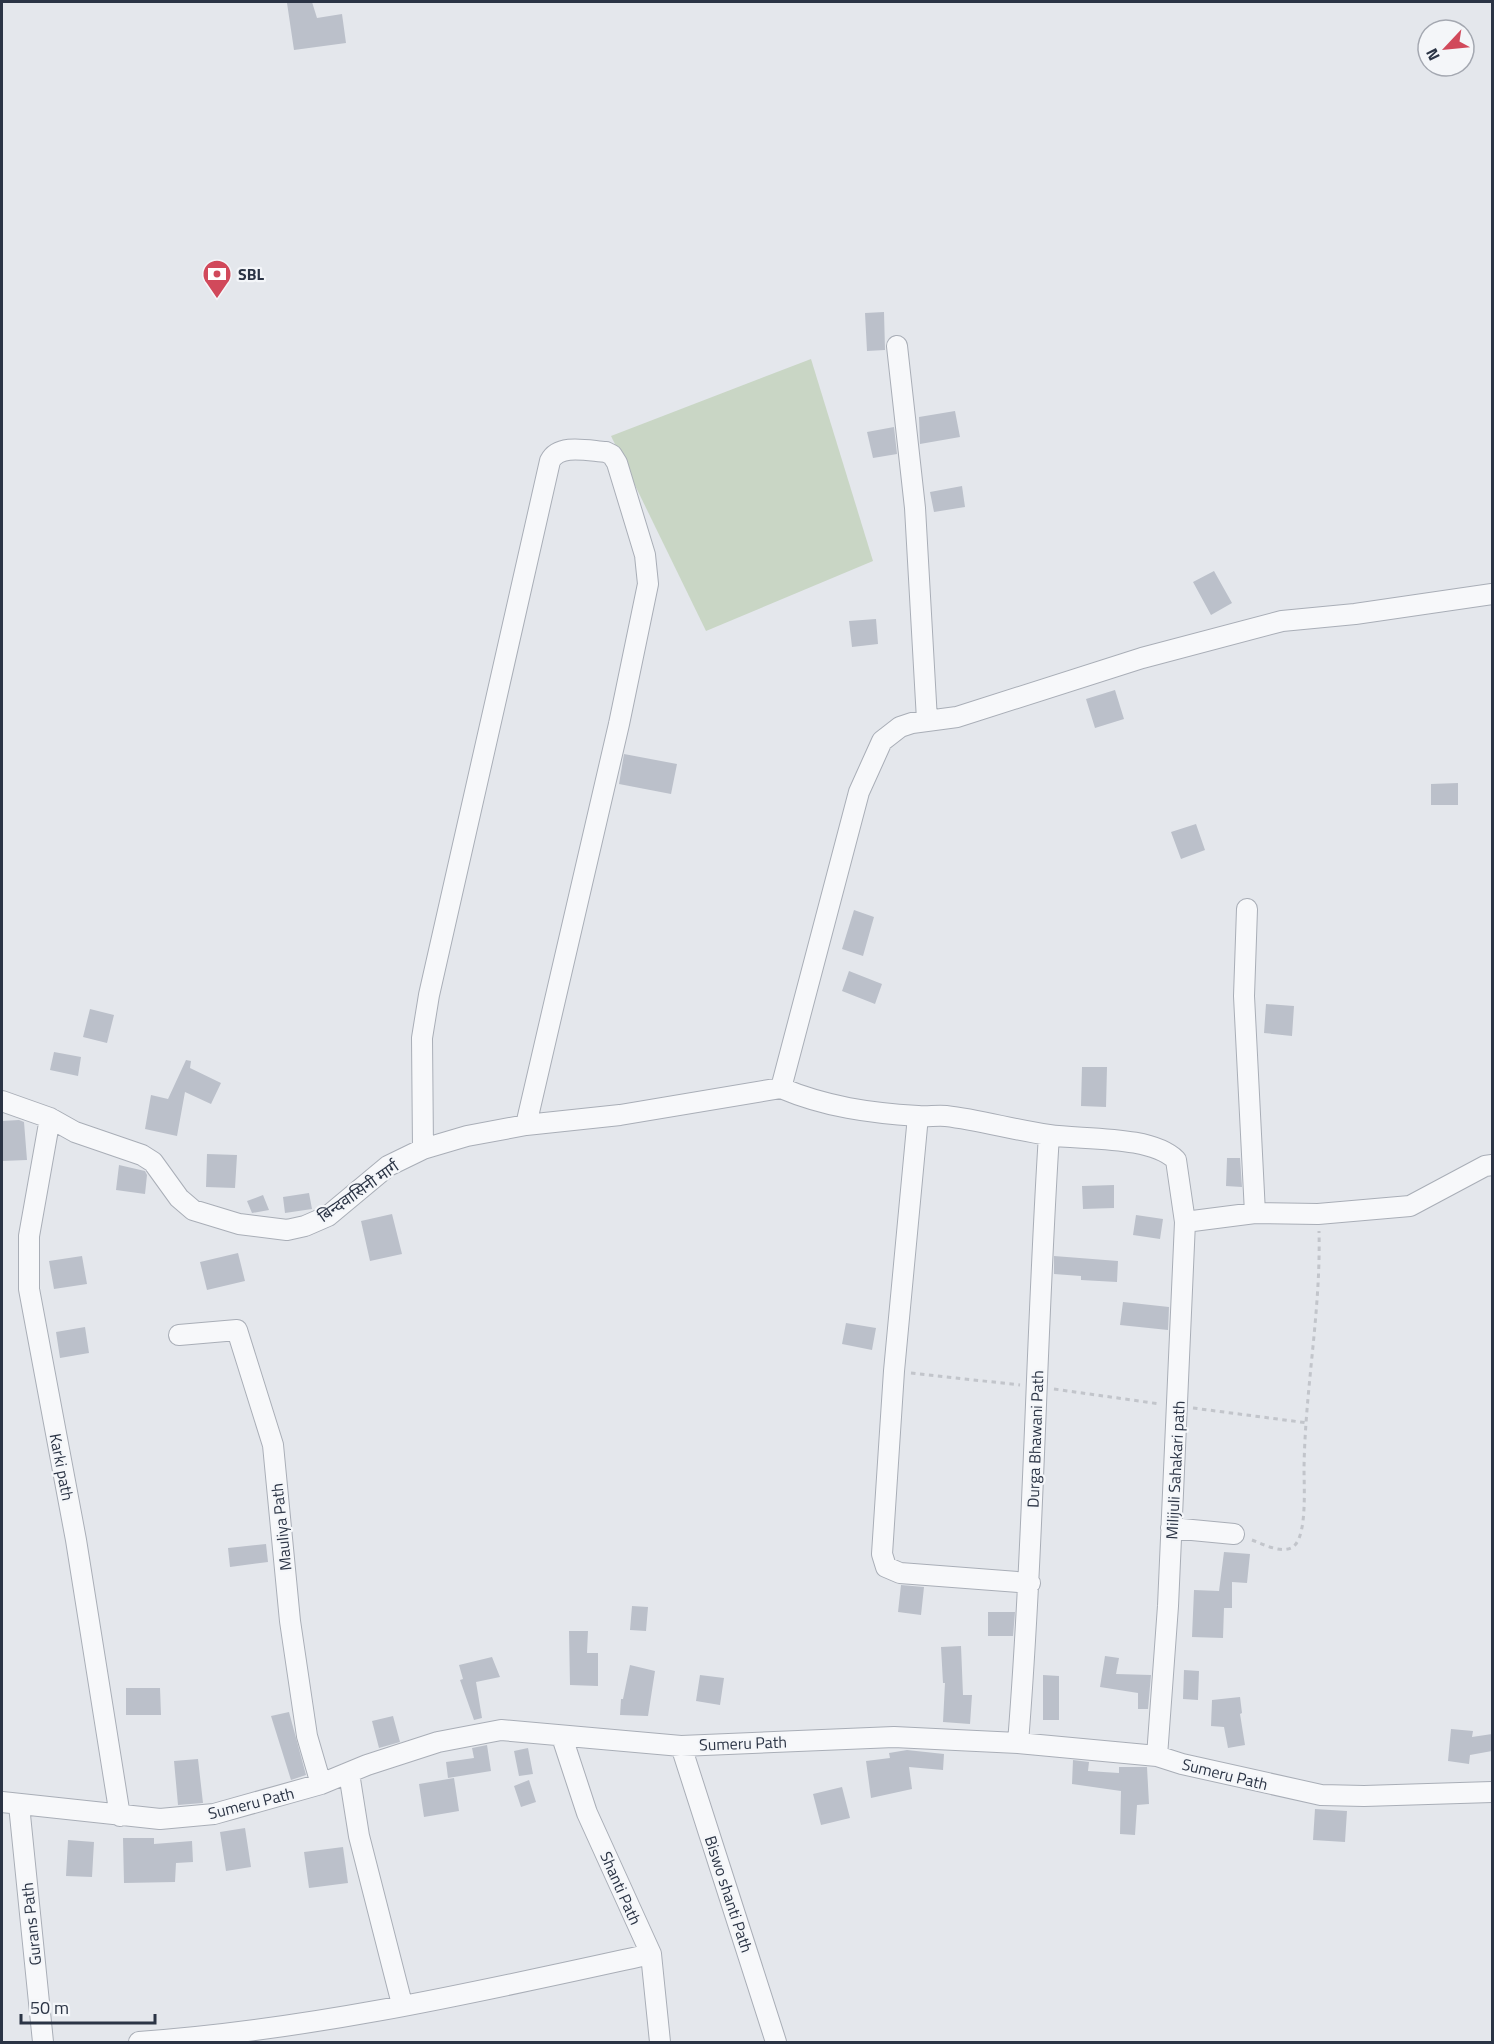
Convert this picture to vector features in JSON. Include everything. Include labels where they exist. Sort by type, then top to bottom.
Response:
[{"type":"street","points":[[897,346],[915,508],[927,720]]},
{"type":"street","points":[[423,1149],[422,1038],[429,995],[550,461],[554,455],[564,450],[606,452],[612,455],[617,463],[645,555],[648,584],[619,724],[526,1125]]},
{"type":"street","points":[[781,1088],[859,792],[869,765],[882,741],[891,733],[912,723],[957,717],[1142,658],[1282,621],[1355,614],[1492,594]]},
{"type":"street","points":[[1247,909],[1244,996],[1255,1213]]},
{"type":"street","name":"Milijuli Sahakari path","points":[[781,1088],[840,1108],[972,1120],[1049,1135],[1109,1139],[1159,1149],[1176,1160],[1182,1185],[1185,1222],[1168,1605],[1157,1756]]},
{"type":"street","name":"बिन्दवासिनी मार्ग","points":[[2,1101],[50,1118],[75,1132],[142,1155],[153,1162],[179,1198],[193,1210],[213,1219],[287,1230],[305,1226],[327,1216],[388,1166],[423,1149],[467,1136],[526,1125],[620,1114],[781,1088]]},
{"type":"street","points":[[918,1116],[894,1371],[882,1554],[886,1567],[900,1573],[1030,1582]]},
{"type":"street","name":"Karki path","points":[[50,1118],[29,1236],[29,1289],[76,1540],[120,1816]]},
{"type":"street","name":"Durga Bhawani Path","points":[[1018,1743],[1030,1582],[1036,1386],[1049,1135]]},
{"type":"street","points":[[1185,1222],[1255,1213],[1318,1214],[1410,1206],[1485,1166],[1492,1165]]},
{"type":"street","name":"Mauliya Path","points":[[179,1335],[237,1330],[273,1445],[290,1621],[307,1736],[321,1784]]},
{"type":"street","points":[[1171,1528],[1234,1534]]},
{"type":"street","name":"Sumeru Path","points":[[10,1803],[160,1819],[214,1814],[321,1784],[438,1742],[486,1731],[517,1731],[562,1737],[681,1746],[894,1737],[1018,1743],[1157,1756],[1192,1767],[1321,1795],[1492,1792]]},
{"type":"street","name":"Shanti Path","points":[[562,1737],[587,1813],[651,1954],[660,2043]]},
{"type":"street","name":"Biswo shanti Path","points":[[681,1746],[776,2043]]},
{"type":"street","points":[[349,1773],[360,1836],[402,2004]]},
{"type":"street","name":"Gurans Path","points":[[10,1803],[43,2043]]},
{"type":"street","points":[[139,2043],[184,2039],[402,2004],[516,1983],[651,1954]]},
{"type":"path","points":[[1234,1534],[1281,1550],[1294,1546],[1299,1538],[1304,1504],[1304,1465],[1320,1279],[1318,1214]]},
{"type":"path","points":[[894,1371],[1036,1386]]},
{"type":"green space","points":[[811,359],[873,561],[706,631],[611,436]]},
{"type":"building","points":[[312,2],[317,18],[342,14],[346,43],[294,50],[287,3]]},
{"type":"building","points":[[884,312],[885,350],[867,351],[865,313]]},
{"type":"building","points":[[955,411],[960,437],[920,444],[919,417]]},
{"type":"building","points":[[894,427],[897,454],[873,458],[867,432]]},
{"type":"building","points":[[962,486],[965,507],[934,512],[930,492]]},
{"type":"building","points":[[1214,571],[1232,603],[1211,615],[1193,582]]},
{"type":"building","points":[[876,619],[878,644],[852,647],[849,621]]},
{"type":"building","points":[[1115,690],[1124,719],[1095,728],[1086,699]]},
{"type":"building","points":[[624,754],[677,764],[671,794],[619,784]]},
{"type":"building","points":[[1458,783],[1458,805],[1431,805],[1431,784]]},
{"type":"building","points":[[1196,824],[1205,850],[1181,859],[1171,832]]},
{"type":"building","points":[[854,910],[874,917],[863,956],[842,949]]},
{"type":"building","points":[[849,971],[882,984],[875,1004],[842,991]]},
{"type":"building","points":[[1266,1004],[1294,1006],[1292,1036],[1264,1033]]},
{"type":"building","points":[[90,1009],[114,1015],[107,1043],[83,1037]]},
{"type":"building","points":[[54,1052],[81,1057],[78,1076],[50,1070]]},
{"type":"building","points":[[186,1060],[191,1061],[190,1068],[221,1083],[211,1104],[185,1092],[177,1136],[145,1129],[151,1095],[168,1099]]},
{"type":"building","points":[[1082,1067],[1107,1067],[1106,1107],[1081,1106]]},
{"type":"building","points":[[2,1121],[24,1122],[27,1160],[2,1161]]},
{"type":"building","points":[[207,1154],[237,1155],[235,1188],[206,1187]]},
{"type":"building","points":[[1227,1158],[1240,1158],[1242,1187],[1226,1186]]},
{"type":"building","points":[[119,1165],[145,1171],[147,1175],[145,1194],[116,1190]]},
{"type":"building","points":[[1114,1185],[1114,1208],[1083,1209],[1082,1186]]},
{"type":"building","points":[[309,1193],[312,1209],[285,1213],[283,1197]]},
{"type":"building","points":[[263,1195],[269,1210],[252,1213],[247,1201]]},
{"type":"building","points":[[392,1214],[402,1254],[370,1261],[361,1221]]},
{"type":"building","points":[[1136,1215],[1163,1219],[1160,1239],[1133,1235]]},
{"type":"building","points":[[238,1253],[245,1281],[207,1290],[200,1262]]},
{"type":"building","points":[[82,1256],[87,1284],[54,1289],[49,1261]]},
{"type":"building","points":[[1054,1256],[1118,1261],[1117,1282],[1081,1280],[1081,1276],[1054,1274]]},
{"type":"building","points":[[1123,1302],[1169,1307],[1168,1330],[1120,1325]]},
{"type":"building","points":[[846,1323],[876,1328],[872,1350],[842,1344]]},
{"type":"building","points":[[85,1327],[89,1353],[60,1358],[56,1332]]},
{"type":"building","points":[[266,1544],[268,1562],[230,1567],[228,1548]]},
{"type":"building","points":[[1224,1552],[1250,1554],[1247,1583],[1232,1582],[1232,1608],[1224,1608],[1223,1638],[1192,1637],[1194,1590],[1219,1591]]},
{"type":"building","points":[[901,1585],[924,1587],[921,1615],[898,1612]]},
{"type":"building","points":[[632,1606],[648,1607],[646,1631],[630,1630]]},
{"type":"building","points":[[988,1612],[1015,1612],[1013,1636],[988,1636]]},
{"type":"building","points":[[569,1631],[588,1631],[587,1653],[598,1653],[598,1686],[570,1685]]},
{"type":"building","points":[[961,1646],[963,1695],[972,1695],[970,1724],[943,1722],[945,1683],[943,1683],[941,1647]]},
{"type":"building","points":[[1105,1656],[1119,1658],[1116,1674],[1151,1675],[1148,1709],[1138,1709],[1138,1693],[1100,1687]]},
{"type":"building","points":[[492,1657],[500,1677],[476,1682],[482,1718],[474,1720],[460,1680],[463,1679],[459,1665]]},
{"type":"building","points":[[630,1665],[655,1671],[648,1716],[620,1715],[621,1699],[623,1699]]},
{"type":"building","points":[[1184,1670],[1199,1671],[1198,1700],[1183,1699]]},
{"type":"building","points":[[700,1675],[724,1678],[720,1705],[696,1701]]},
{"type":"building","points":[[1043,1675],[1059,1676],[1059,1720],[1043,1720]]},
{"type":"building","points":[[126,1688],[160,1688],[161,1715],[126,1715]]},
{"type":"building","points":[[1240,1697],[1245,1745],[1228,1748],[1224,1727],[1211,1726],[1212,1700]]},
{"type":"building","points":[[289,1712],[306,1775],[291,1780],[271,1716]]},
{"type":"building","points":[[393,1716],[400,1742],[379,1748],[372,1721]]},
{"type":"building","points":[[1451,1729],[1473,1731],[1472,1737],[1492,1734],[1492,1751],[1470,1755],[1469,1764],[1448,1761]]},
{"type":"building","points":[[487,1745],[491,1771],[448,1778],[446,1762],[474,1758],[472,1748]]},
{"type":"building","points":[[528,1748],[533,1774],[519,1776],[514,1751]]},
{"type":"building","points":[[907,1750],[944,1754],[943,1770],[909,1767],[912,1789],[871,1798],[866,1761],[890,1758],[889,1753]]},
{"type":"building","points":[[198,1759],[203,1803],[178,1805],[174,1761]]},
{"type":"building","points":[[1073,1760],[1089,1762],[1088,1771],[1119,1773],[1119,1767],[1147,1767],[1149,1804],[1137,1805],[1135,1835],[1120,1834],[1121,1791],[1072,1784]]},
{"type":"building","points":[[454,1778],[459,1811],[424,1817],[419,1784]]},
{"type":"building","points":[[529,1780],[536,1802],[521,1807],[514,1786]]},
{"type":"building","points":[[842,1787],[850,1818],[821,1825],[813,1794]]},
{"type":"building","points":[[1315,1809],[1347,1811],[1345,1842],[1313,1840]]},
{"type":"building","points":[[245,1828],[251,1867],[226,1871],[220,1832]]},
{"type":"building","points":[[123,1838],[154,1838],[154,1844],[192,1841],[193,1862],[176,1863],[175,1882],[124,1883]]},
{"type":"building","points":[[68,1840],[94,1842],[92,1877],[66,1876]]},
{"type":"building","points":[[343,1847],[348,1883],[309,1888],[304,1852]]},
{"type":"place","name":"SBL","points":[[217,300]]}]
